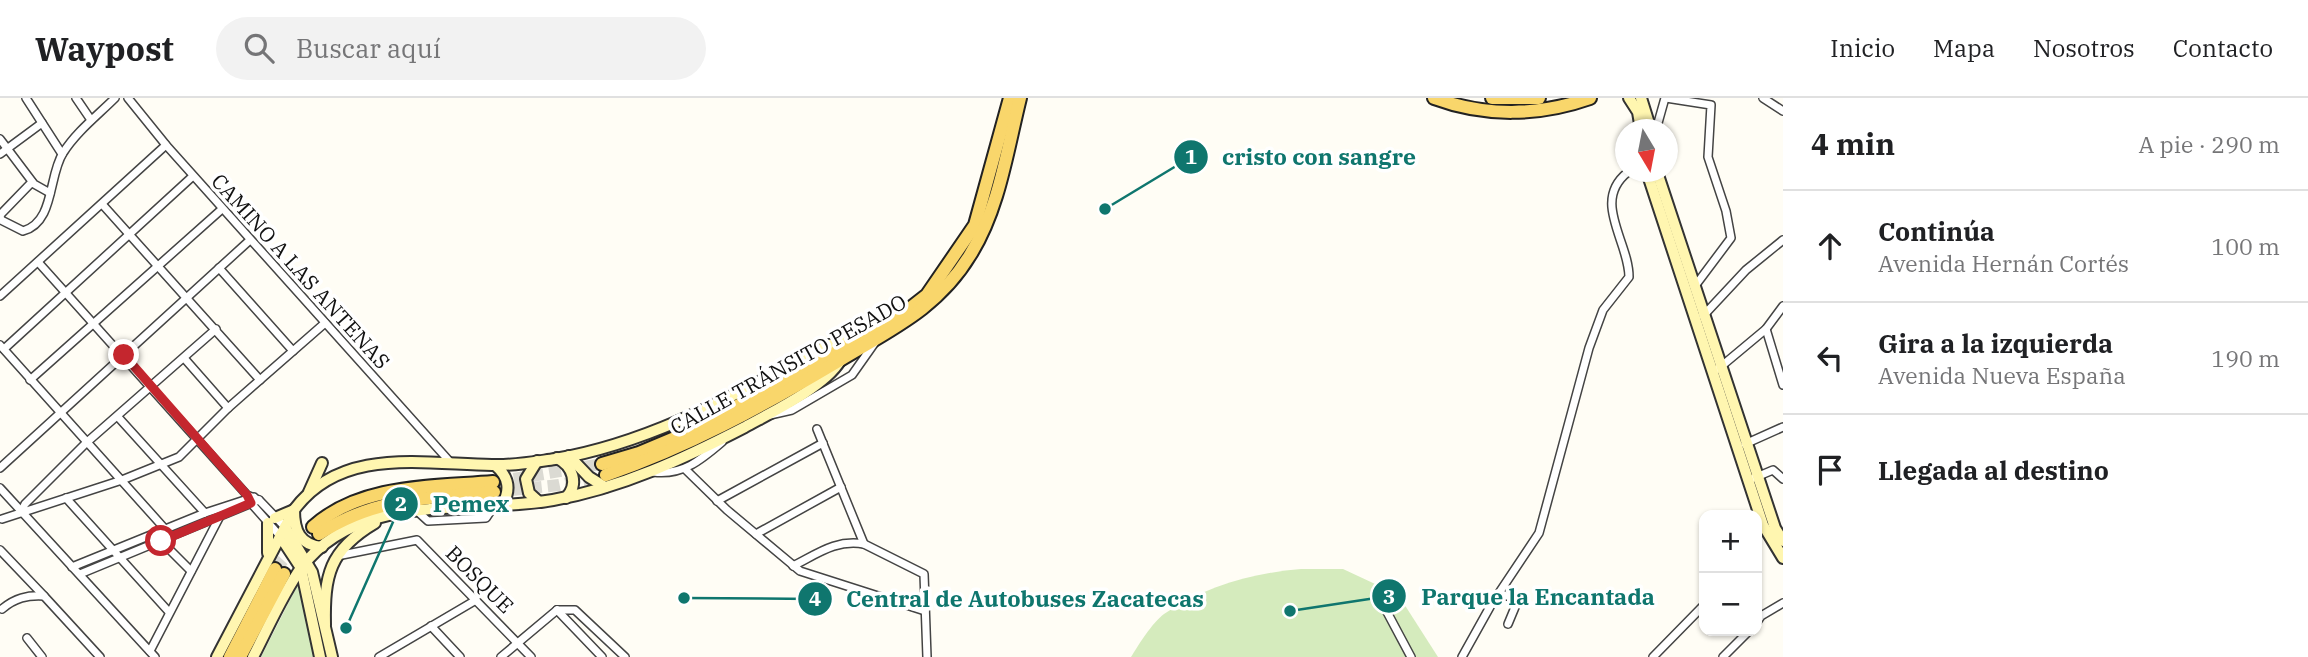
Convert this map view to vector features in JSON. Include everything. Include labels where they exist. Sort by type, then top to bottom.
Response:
[{"type":"main road","name":"CALLE TRÁNSITO PESADO","points":[[604,476],[685,446],[841,359],[926,295],[975,225],[1010,98]]},
{"type":"main road","name":"CALLE TRÁNSITO PESADO","points":[[604,476],[639,453],[689,432],[871,338],[936,299],[970,255],[992,205],[1020,98]]},
{"type":"main road","points":[[1434,98],[1484,111],[1517,113],[1559,108],[1590,98]]},
{"type":"main road","points":[[1492,98],[1539,98]]},
{"type":"main road","points":[[318,536],[337,510],[361,499],[412,489],[494,487]]},
{"type":"main road","points":[[230,657],[288,568]]},
{"type":"main road","points":[[240,657],[288,568]]},
{"type":"street","points":[[26,98],[62,154]]},
{"type":"street","points":[[76,98],[92,120]]},
{"type":"street","points":[[32,181],[0,216],[1,220],[23,231],[31,229],[41,218],[62,154],[115,98]]},
{"type":"street","name":"CAMINO A LAS ANTENAS","points":[[128,98],[222,209],[452,464]]},
{"type":"street","points":[[1629,98],[1639,119]]},
{"type":"street","points":[[1657,119],[1665,98],[1711,105],[1708,157],[1726,211],[1731,239],[1688,295]]},
{"type":"street","points":[[1763,98],[1783,111]]},
{"type":"street","points":[[1642,102],[1649,119]]},
{"type":"street","points":[[0,154],[43,123]]},
{"type":"street","points":[[0,139],[8,146],[32,181],[50,193]]},
{"type":"street","points":[[0,296],[166,145]]},
{"type":"street","points":[[165,529],[2,347],[193,176]]},
{"type":"street","points":[[1462,657],[1499,593],[1539,533],[1589,348],[1603,310],[1627,281],[1629,272],[1611,207],[1615,186],[1619,182]]},
{"type":"street","points":[[1652,182],[1695,285],[1701,318],[1743,445],[1759,476],[1775,528],[1783,541]]},
{"type":"street","points":[[1659,182],[1688,295],[1701,318]]},
{"type":"street","points":[[102,204],[260,380]]},
{"type":"street","points":[[30,380],[222,209]]},
{"type":"street","points":[[0,468],[250,240]]},
{"type":"street","points":[[1701,318],[1746,270],[1783,240]]},
{"type":"street","points":[[38,262],[282,531],[288,568],[325,625]]},
{"type":"street","points":[[219,268],[293,351]]},
{"type":"street","points":[[1718,369],[1766,329],[1783,306]]},
{"type":"street","points":[[2,519],[122,480],[179,457],[228,408],[325,323]]},
{"type":"street","points":[[21,512],[24,504],[86,443],[216,329]]},
{"type":"street","points":[[1766,329],[1783,386]]},
{"type":"street","points":[[766,416],[792,410],[852,375],[871,338]]},
{"type":"street","points":[[253,657],[288,568],[282,531],[294,510],[308,495],[337,475],[382,462],[495,465],[569,456],[674,425],[829,345],[871,338]]},
{"type":"street","points":[[184,358],[228,408]]},
{"type":"street","points":[[650,472],[766,416],[832,373],[841,359]]},
{"type":"street","points":[[118,417],[205,513]]},
{"type":"street","points":[[1743,445],[1783,427]]},
{"type":"street","points":[[817,429],[864,544]]},
{"type":"street","points":[[569,456],[589,477],[650,472],[664,474],[685,469],[733,432]]},
{"type":"street","points":[[718,501],[823,443]]},
{"type":"street","points":[[1743,445],[1747,481],[1763,525],[1783,558]]},
{"type":"street","points":[[557,458],[568,466],[574,479],[571,492],[566,498]]},
{"type":"street","points":[[537,461],[526,479],[529,493],[539,502]]},
{"type":"street","points":[[308,495],[323,463]]},
{"type":"street","points":[[495,465],[502,471],[509,488],[498,506]]},
{"type":"street","points":[[685,469],[800,571],[925,611]]},
{"type":"street","points":[[1747,481],[1773,470],[1783,479]]},
{"type":"street","points":[[217,657],[288,568],[318,536],[391,514],[566,498],[604,476]]},
{"type":"street","points":[[756,534],[841,487]]},
{"type":"street","points":[[0,488],[153,654],[169,612],[219,517]]},
{"type":"street","points":[[66,498],[169,612]]},
{"type":"street","points":[[72,567],[205,513],[252,499]]},
{"type":"street","points":[[80,574],[219,517],[252,499]]},
{"type":"street","points":[[272,520],[294,510]]},
{"type":"street","points":[[294,510],[299,537],[313,546],[318,536]]},
{"type":"street","points":[[332,657],[325,625],[325,584],[336,556],[363,530],[391,514]]},
{"type":"street","points":[[272,520],[320,657]]},
{"type":"street","name":"BOSQUE","points":[[336,556],[416,540],[531,657]]},
{"type":"street","points":[[161,541],[191,571]]},
{"type":"street","points":[[793,566],[834,544],[848,541],[864,544],[923,574],[927,657]]},
{"type":"street","points":[[0,550],[100,657]]},
{"type":"street","points":[[1499,593],[1518,600],[1508,624]]},
{"type":"street","points":[[2,609],[12,600],[44,596]]},
{"type":"street","points":[[379,657],[476,600]]},
{"type":"street","points":[[1762,617],[1783,603]]},
{"type":"street","points":[[557,610],[602,657]]},
{"type":"street","points":[[501,657],[557,610],[575,610],[625,657]]},
{"type":"street","points":[[1653,657],[1699,610]]},
{"type":"street","points":[[1387,612],[1411,657]]},
{"type":"street","points":[[431,626],[460,657]]},
{"type":"street","points":[[1723,657],[1744,636]]},
{"type":"street","points":[[27,638],[42,657]]},
{"type":"green space","points":[[1301,569],[1343,569],[1388,590],[1406,607],[1438,657],[1131,657],[1159,618],[1180,604],[1247,578]]},
{"type":"green space","points":[[298,584],[315,657],[261,657]]},
{"type":"tunnel","points":[[496,482],[602,464]]},
{"type":"tunnel","points":[[494,492],[559,485],[601,476]]},
{"type":"tunnel","points":[[275,569],[313,527]]},
{"type":"place","name":"cristo con sangre","points":[[1105,209]]},
{"type":"place","name":"Central de Autobuses Zacatecas","points":[[684,598]]},
{"type":"place","name":"Parque la Encantada","points":[[1290,611]]},
{"type":"place","name":"Pemex","points":[[346,628]]},
{"type":"route","points":[[124,355],[247,495],[251,503],[161,541]]}]
